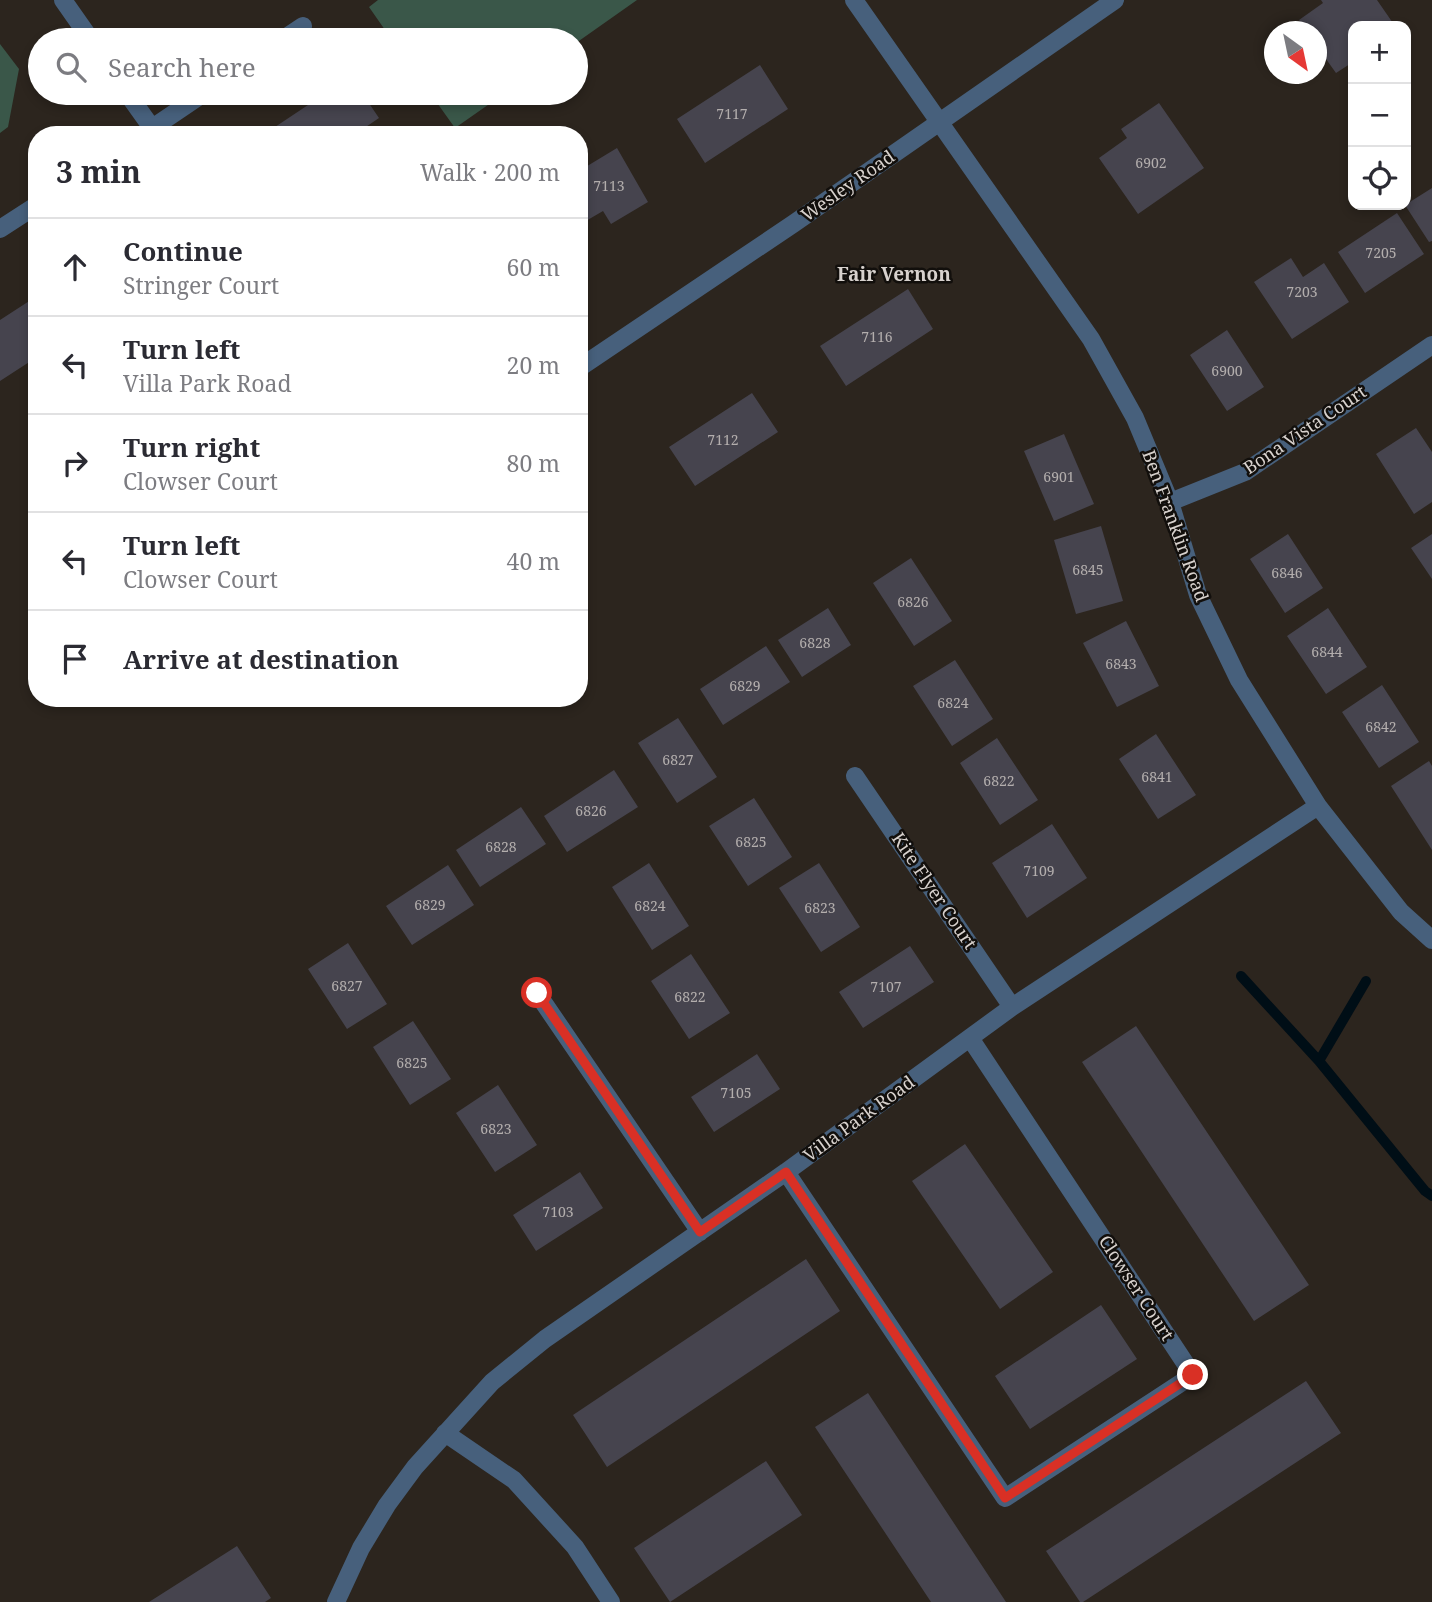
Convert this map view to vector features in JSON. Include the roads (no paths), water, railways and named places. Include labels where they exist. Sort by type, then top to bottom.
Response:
[{"type":"street","points":[[63,0],[83,28]]},
{"type":"street","name":"Ben Franklin Road","points":[[855,0],[1091,339],[1135,418],[1170,502],[1198,595],[1239,680],[1318,806],[1401,912],[1432,940]]},
{"type":"street","name":"Wesley Road","points":[[588,362],[793,224],[1115,0]]},
{"type":"street","points":[[133,105],[144,126]]},
{"type":"street","points":[[155,126],[187,105]]},
{"type":"street","points":[[0,229],[28,211]]},
{"type":"street","name":"Bona Vista Court","points":[[1170,502],[1245,472],[1432,345]]},
{"type":"street","name":"Kite Flyer Court","points":[[855,776],[1012,1007]]},
{"type":"street","name":"Villa Park Road","points":[[336,1602],[361,1548],[387,1505],[415,1467],[492,1382],[545,1339],[786,1172],[1012,1007],[1318,806]]},
{"type":"street","points":[[537,993],[700,1232]]},
{"type":"street","name":"Clowser Court","points":[[786,1172],[1005,1498],[1193,1375],[970,1038]]},
{"type":"street","points":[[444,1433],[514,1480],[575,1547],[611,1602]]},
{"type":"waterway","points":[[1241,976],[1319,1061],[1425,1191],[1432,1196]]},
{"type":"waterway","points":[[1319,1061],[1366,981]]},
{"type":"district","name":"Fair Vernon","points":[[894,274]]}]
